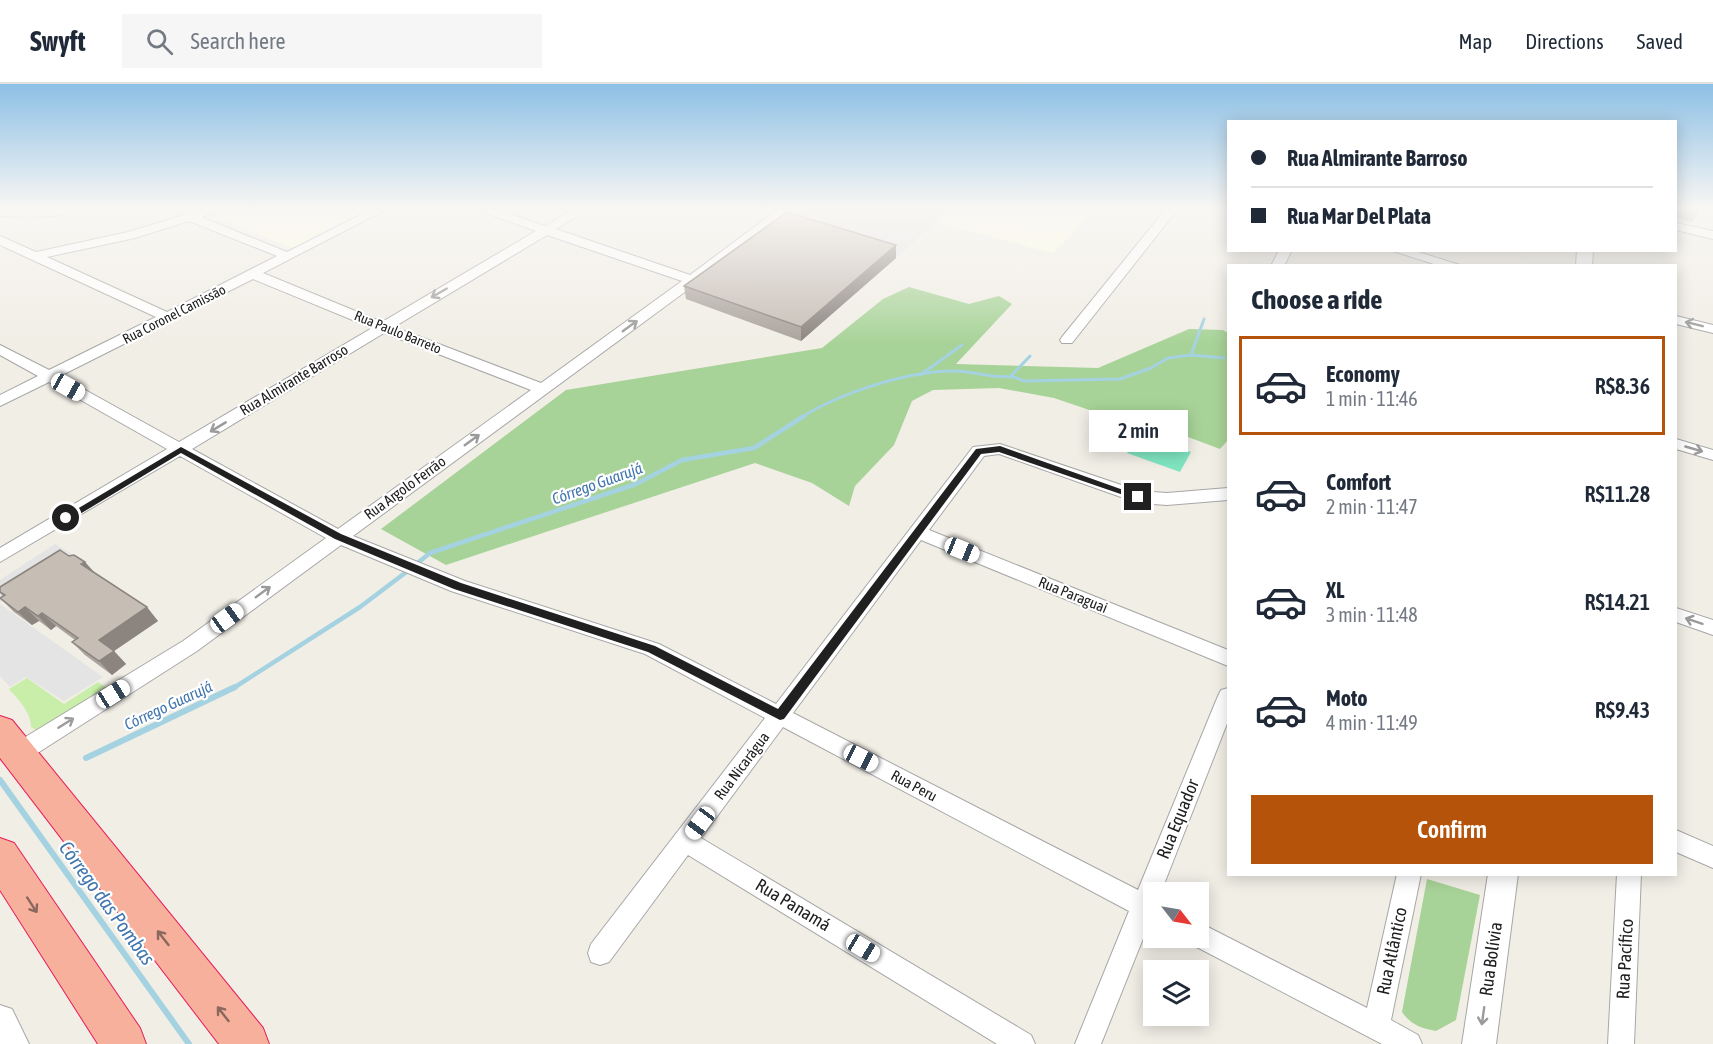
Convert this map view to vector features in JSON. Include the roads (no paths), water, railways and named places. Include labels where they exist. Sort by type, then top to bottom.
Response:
[{"type":"highway","points":[[8,743],[246,1044]]},
{"type":"highway","points":[[0,856],[124,1044]]},
{"type":"street","points":[[34,256],[40,255]]},
{"type":"street","name":"Rua Almirante Barroso","points":[[3,556],[504,255]]},
{"type":"street","points":[[618,255],[692,280]]},
{"type":"street","name":"Rua Argolo Ferrão","points":[[8,743],[190,646],[725,255]]},
{"type":"street","points":[[1068,340],[1136,255]]},
{"type":"street","points":[[1418,255],[1438,259]]},
{"type":"street","points":[[34,256],[167,317]]},
{"type":"street","name":"Rua Coronel Camissão","points":[[0,401],[287,256]]},
{"type":"street","name":"Rua Paulo Barreto","points":[[253,274],[543,389]]},
{"type":"street","points":[[1677,320],[1713,329]]},
{"type":"street","name":"Rua Peru","points":[[0,350],[338,537],[458,586],[651,649],[1143,905]]},
{"type":"street","points":[[1677,444],[1713,454]]},
{"type":"street","name":"Rua Nicarágua","points":[[600,953],[979,451],[1000,449],[1138,497],[1167,499],[1227,494]]},
{"type":"street","name":"Rua Paraguai","points":[[918,532],[1227,658]]},
{"type":"street","points":[[1677,615],[1713,628]]},
{"type":"street","name":"Rua Equador","points":[[1158,882],[1227,699]]},
{"type":"street","name":"Rua Panamá","points":[[686,841],[1022,1044]]},
{"type":"street","points":[[1677,842],[1713,857]]},
{"type":"street","name":"Rua Atlântico","points":[[1376,1027],[1409,876]]},
{"type":"street","name":"Rua Bolívia","points":[[1479,1044],[1503,876]]},
{"type":"street","name":"Rua Pacífico","points":[[1621,1044],[1629,876]]},
{"type":"street","name":"Rua Equador","points":[[1088,1044],[1143,919]]},
{"type":"street","points":[[1209,940],[1409,1044]]},
{"type":"street","points":[[0,1021],[12,1044]]},
{"type":"waterway","points":[[1191,355],[1204,319]]},
{"type":"waterway","points":[[922,374],[962,345]]},
{"type":"waterway","name":"Córrego Guarujá","points":[[922,374],[956,371],[1011,377],[1024,381],[1120,379],[1151,368],[1168,358],[1191,355]]},
{"type":"waterway","name":"Córrego Guarujá","points":[[1191,355],[1224,358]]},
{"type":"waterway","points":[[1011,376],[1030,356]]},
{"type":"waterway","name":"Córrego Guarujá","points":[[802,417],[855,392],[922,374]]},
{"type":"waterway","name":"Córrego Guarujá","points":[[415,565],[430,553],[636,484],[682,460],[754,448],[804,416]]},
{"type":"waterway","name":"Córrego Guarujá","points":[[232,689],[360,607],[409,570]]},
{"type":"waterway","name":"Córrego Guarujá","points":[[86,758],[235,687]]},
{"type":"waterway","name":"Córrego das Pombas","points":[[0,780],[189,1044]]}]
